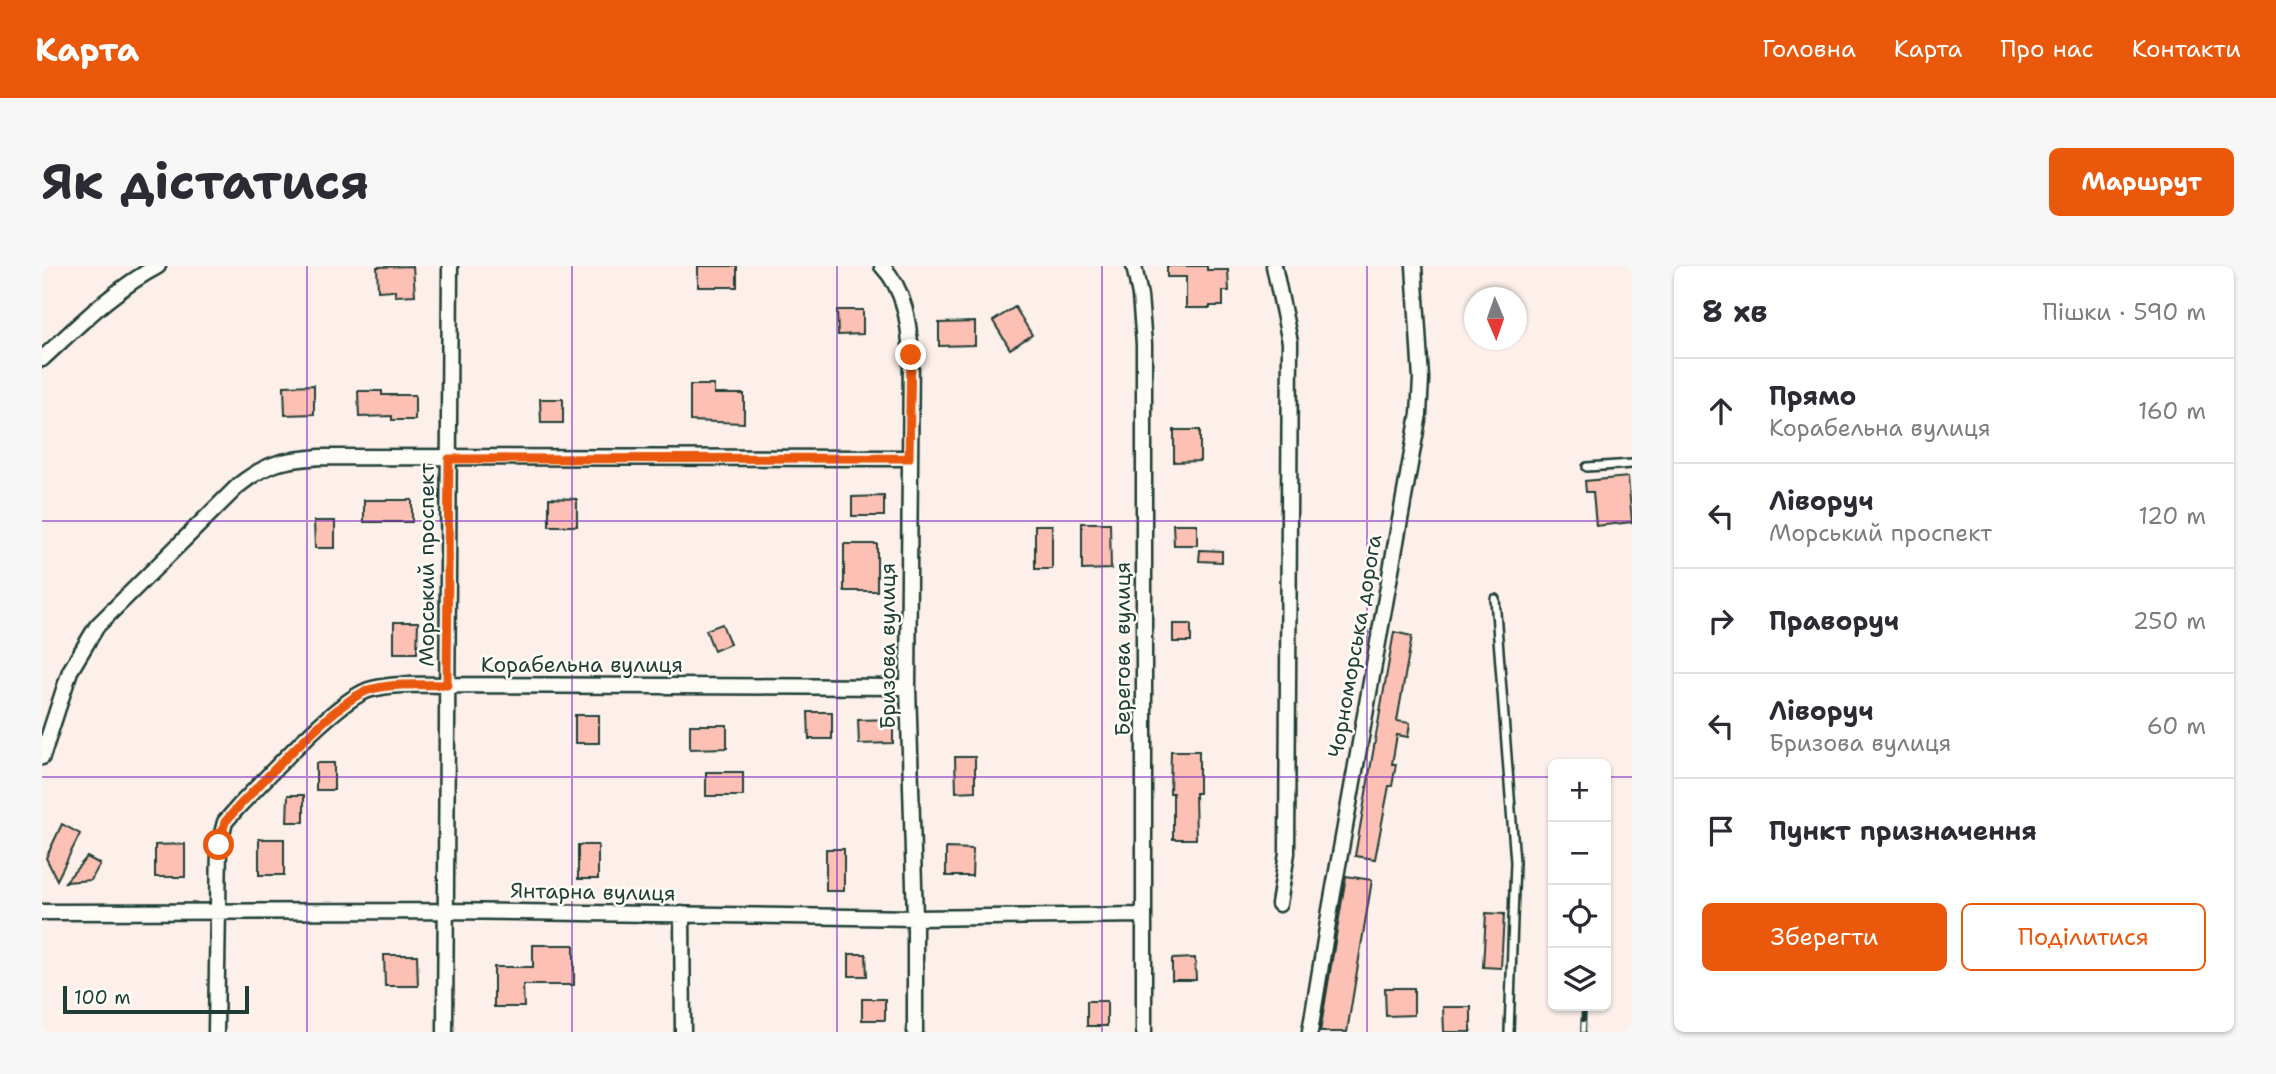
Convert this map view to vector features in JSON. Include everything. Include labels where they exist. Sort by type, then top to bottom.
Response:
[{"type":"street","points":[[42,359],[122,288],[158,266]]},
{"type":"street","name":"Морський проспект","points":[[445,1032],[450,266]]},
{"type":"street","name":"Берегова вулиця","points":[[1134,266],[1140,296],[1144,344],[1144,1032]]},
{"type":"street","points":[[1274,266],[1290,341],[1287,853],[1279,904]]},
{"type":"street","name":"Чорноморська дорога","points":[[1310,1032],[1419,414],[1421,379],[1414,266]]},
{"type":"street","name":"Бризова вулиця","points":[[889,268],[902,296],[909,324],[911,355],[908,687],[915,918],[915,1032]]},
{"type":"street","points":[[42,757],[70,671],[97,626],[259,468],[287,460],[320,457],[909,458]]},
{"type":"street","name":"Корабельна вулиця","points":[[216,1032],[216,911],[219,845],[225,822],[344,703],[369,689],[447,685],[908,687]]},
{"type":"street","name":"Янтарна вулиця","points":[[42,912],[445,911],[915,918],[1143,915]]},
{"type":"street","points":[[682,914],[683,1032]]},
{"type":"lane","points":[[1587,467],[1632,464]]},
{"type":"lane","points":[[1495,599],[1515,862],[1509,1032]]},
{"type":"building","points":[[413,266],[415,295],[395,296],[395,290],[378,291],[377,267]]},
{"type":"building","points":[[698,266],[737,266],[737,287],[698,287]]},
{"type":"building","points":[[1167,266],[1207,266],[1207,270],[1228,270],[1229,291],[1223,291],[1223,306],[1186,308],[1186,277],[1167,277]]},
{"type":"building","points":[[1015,307],[1032,335],[1010,349],[993,321]]},
{"type":"building","points":[[837,310],[863,310],[863,334],[838,335]]},
{"type":"building","points":[[975,322],[975,345],[939,346],[939,323]]},
{"type":"building","points":[[314,385],[314,414],[285,415],[284,386]]},
{"type":"building","points":[[690,385],[714,385],[714,394],[744,394],[744,423],[690,421]]},
{"type":"building","points":[[358,391],[382,391],[382,395],[415,395],[415,420],[392,420],[392,416],[359,417]]},
{"type":"building","points":[[540,399],[563,399],[563,423],[541,423]]},
{"type":"building","points":[[1174,430],[1200,430],[1200,461],[1174,462]]},
{"type":"building","points":[[1628,477],[1632,522],[1596,526],[1593,492],[1586,492],[1585,481]]},
{"type":"building","points":[[884,496],[884,516],[852,516],[852,497]]},
{"type":"building","points":[[549,498],[577,499],[577,526],[549,526]]},
{"type":"building","points":[[364,500],[412,500],[412,522],[364,522]]},
{"type":"building","points":[[314,521],[335,521],[335,548],[315,548]]},
{"type":"building","points":[[1082,523],[1110,523],[1111,569],[1082,570]]},
{"type":"building","points":[[1173,524],[1197,524],[1197,545],[1174,545]]},
{"type":"building","points":[[1035,525],[1052,525],[1052,569],[1035,569]]},
{"type":"building","points":[[844,544],[877,544],[877,591],[844,591]]},
{"type":"building","points":[[1200,550],[1222,551],[1222,562],[1199,561]]},
{"type":"building","points":[[394,622],[418,622],[417,653],[394,653]]},
{"type":"building","points":[[722,624],[730,644],[714,651],[706,630]]},
{"type":"building","points":[[1173,624],[1191,624],[1191,642],[1173,642]]},
{"type":"building","points":[[1394,632],[1412,636],[1397,721],[1410,723],[1408,737],[1397,735],[1392,764],[1396,764],[1375,859],[1355,856]]},
{"type":"building","points":[[808,712],[832,712],[832,739],[809,739]]},
{"type":"building","points":[[575,715],[599,715],[599,743],[575,743]]},
{"type":"building","points":[[893,719],[893,743],[859,744],[858,720]]},
{"type":"building","points":[[690,725],[727,725],[727,748],[690,749]]},
{"type":"building","points":[[1171,751],[1199,751],[1199,793],[1195,793],[1196,839],[1173,839]]},
{"type":"building","points":[[955,757],[975,757],[975,791],[956,792]]},
{"type":"building","points":[[316,763],[334,763],[334,790],[316,790]]},
{"type":"building","points":[[706,772],[743,772],[743,796],[706,796]]},
{"type":"building","points":[[288,795],[304,795],[304,822],[287,822]]},
{"type":"building","points":[[62,824],[80,834],[57,880],[46,858]]},
{"type":"building","points":[[259,839],[284,839],[284,875],[259,875]]},
{"type":"building","points":[[185,844],[185,877],[155,877],[155,845]]},
{"type":"building","points":[[578,845],[598,845],[598,879],[578,879]]},
{"type":"building","points":[[946,848],[973,849],[972,876],[946,876]]},
{"type":"building","points":[[826,849],[844,849],[844,891],[826,891]]},
{"type":"building","points":[[87,857],[100,864],[91,880],[65,882]]},
{"type":"building","points":[[1346,876],[1372,880],[1347,1032],[1320,1032]]},
{"type":"building","points":[[1486,913],[1504,914],[1501,968],[1483,967]]},
{"type":"building","points":[[533,945],[574,945],[574,985],[523,985],[524,1007],[494,1007],[494,967],[533,967]]},
{"type":"building","points":[[849,954],[866,954],[867,976],[849,976]]},
{"type":"building","points":[[384,955],[417,955],[418,986],[385,986]]},
{"type":"building","points":[[1195,958],[1196,980],[1172,980],[1172,959]]},
{"type":"building","points":[[1385,988],[1414,988],[1414,1015],[1386,1016]]},
{"type":"building","points":[[862,999],[885,999],[885,1020],[862,1020]]},
{"type":"building","points":[[1087,1001],[1107,1001],[1107,1026],[1087,1026]]},
{"type":"building","points":[[1443,1007],[1471,1007],[1471,1032],[1444,1032]]},
{"type":"railway","points":[[1583,1032],[1584,1011]]},
{"type":"route","points":[[219,845],[225,822],[239,806],[344,703],[369,689],[447,685],[449,459],[909,458],[911,355]]}]
